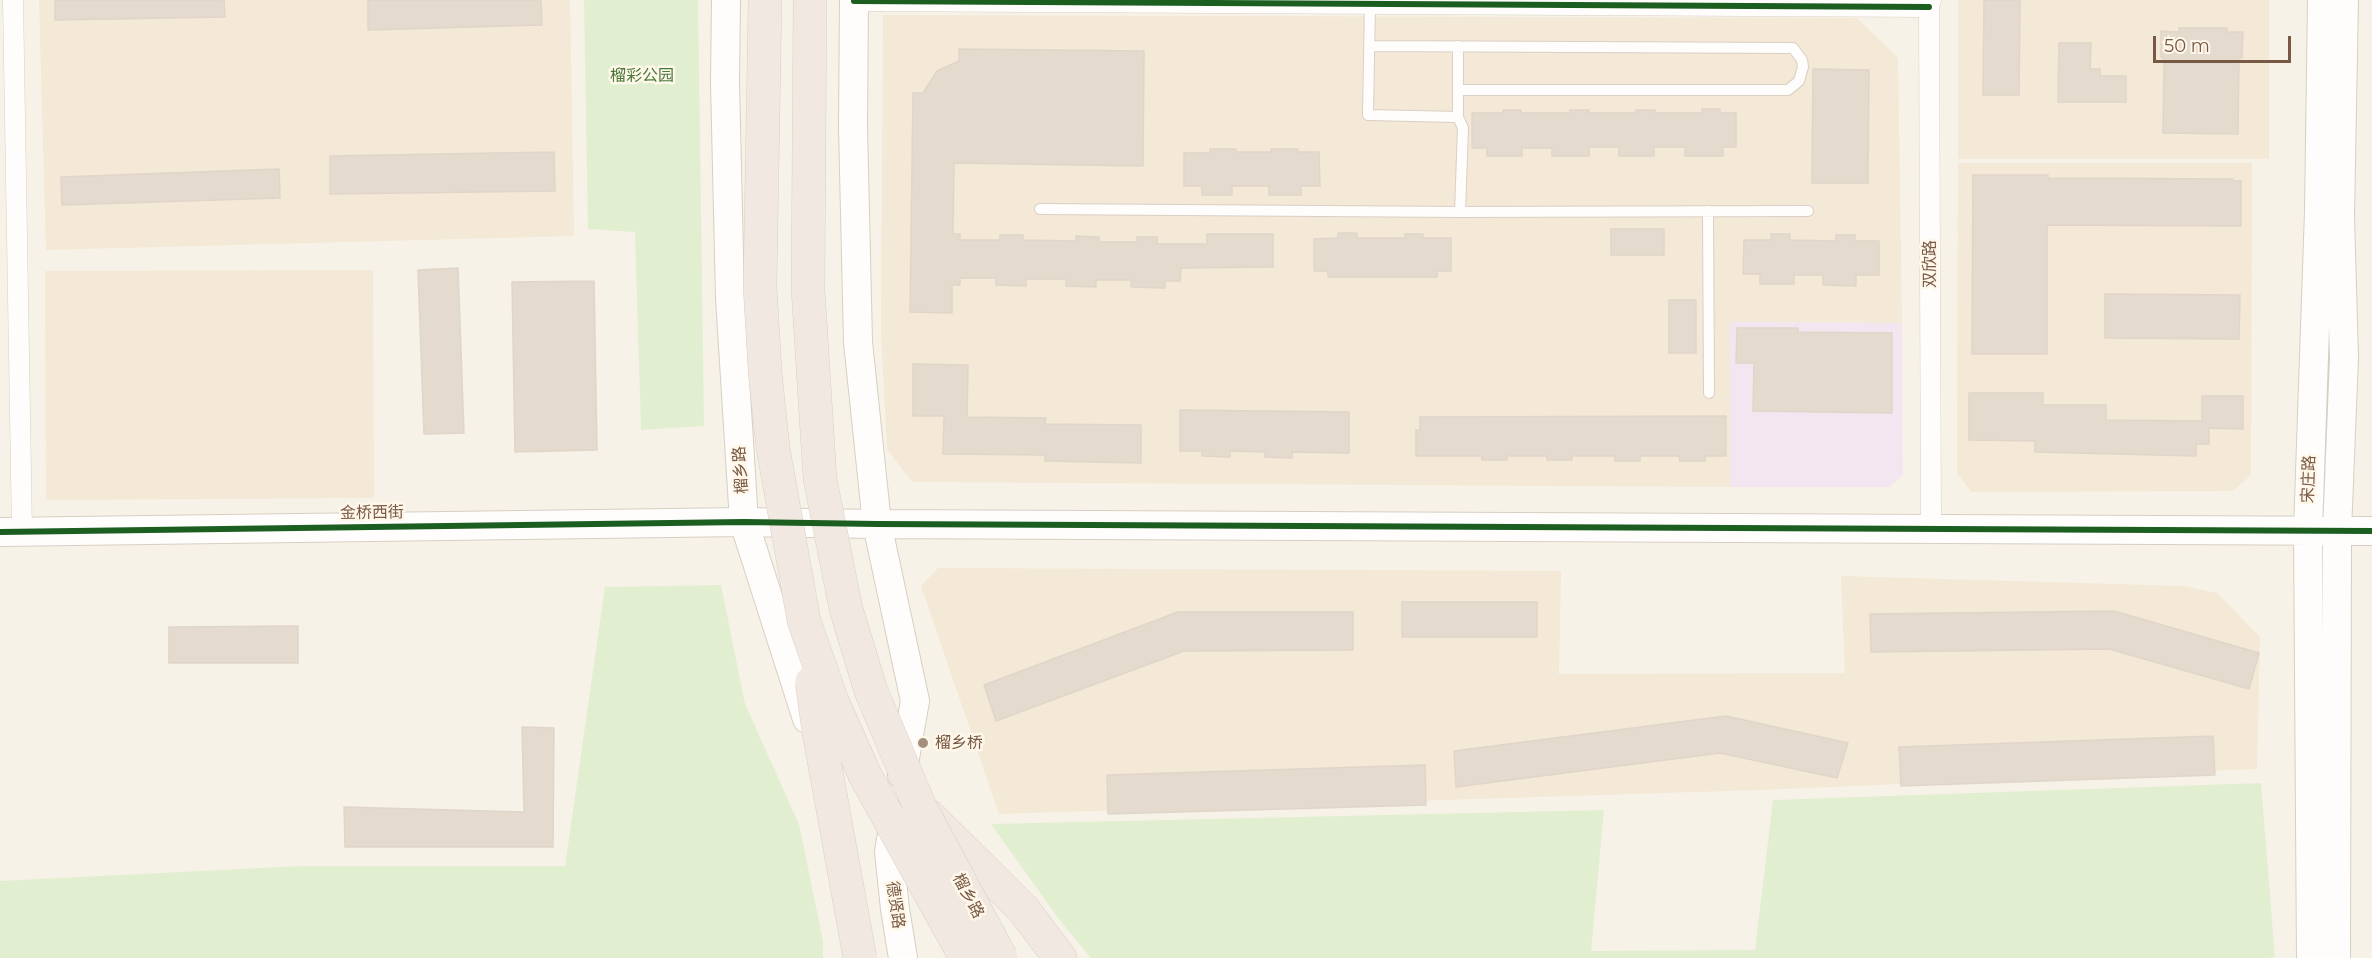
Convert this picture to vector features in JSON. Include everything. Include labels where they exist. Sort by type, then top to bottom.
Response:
[{"type":"highway","name":"榴乡路","points":[[765,0],[760,287],[765,372],[773,448],[804,621],[832,700],[865,775],[966,958]]},
{"type":"highway","name":"榴乡路","points":[[810,0],[808,290],[820,479],[846,609],[871,691],[920,807],[1001,958]]},
{"type":"highway","points":[[804,621],[819,733],[861,958]]},
{"type":"highway","points":[[920,807],[1023,909],[1060,958]]},
{"type":"street","points":[[11,532],[9,256],[13,0]]},
{"type":"street","name":"榴乡路","points":[[726,0],[724,82],[730,298],[744,522],[829,784],[872,958]]},
{"type":"street","points":[[877,524],[858,342],[853,127],[854,0],[1930,3]]},
{"type":"street","name":"宋庄路","points":[[2322,0],[2319,211],[2308,531],[2324,898],[2336,958]]},
{"type":"street","name":"宋庄路","points":[[2311,958],[2324,898],[2344,358],[2340,216],[2344,0]]},
{"type":"street","name":"双欣路","points":[[1930,3],[1931,529]]},
{"type":"street","name":"金桥西街","points":[[11,532],[744,522],[2372,531]]},
{"type":"street","name":"德贤路","points":[[877,524],[915,701],[889,852],[903,958]]},
{"type":"lane","points":[[1370,3],[1368,115],[1458,117]]},
{"type":"lane","points":[[1369,46],[1793,48],[1802,60],[1803,67],[1799,81],[1788,90],[1458,90]]},
{"type":"lane","points":[[1458,46],[1458,117],[1463,128],[1460,212]]},
{"type":"lane","points":[[1040,209],[1460,212],[1808,211]]},
{"type":"lane","points":[[1708,212],[1709,393]]},
{"type":"shaded area","points":[[39,0],[570,0],[574,236],[46,250]]},
{"type":"shaded area","points":[[1958,0],[2269,0],[2269,159],[1958,159]]},
{"type":"shaded area","points":[[883,15],[1857,18],[1898,58],[1902,323],[1730,322],[1730,487],[912,482],[887,449],[881,333]]},
{"type":"shaded area","points":[[1958,163],[2252,163],[2251,475],[2233,491],[1971,492],[1957,473]]},
{"type":"shaded area","points":[[373,270],[374,498],[46,500],[45,271]]},
{"type":"shaded area","points":[[1730,322],[1902,323],[1903,475],[1890,487],[1730,487]]},
{"type":"shaded area","points":[[938,568],[1561,571],[1559,674],[1845,673],[1841,576],[2183,586],[2217,593],[2260,637],[2257,769],[1759,790],[999,814],[921,586]]},
{"type":"green space","name":"榴彩公园","points":[[584,0],[698,0],[704,426],[641,430],[635,232],[588,229]]},
{"type":"green space","points":[[721,585],[745,704],[799,824],[823,941],[823,958],[0,958],[0,881],[301,866],[565,866],[605,587]]},
{"type":"green space","points":[[2261,783],[2275,957],[2268,958],[1091,958],[1058,918],[991,824],[1604,810],[1591,951],[1755,950],[1773,800]]},
{"type":"building","points":[[55,0],[224,0],[225,17],[55,20]]},
{"type":"building","points":[[368,0],[541,0],[542,25],[368,30]]},
{"type":"building","points":[[1984,0],[2020,0],[2019,95],[1983,95]]},
{"type":"building","points":[[2179,28],[2227,28],[2227,32],[2243,32],[2242,58],[2239,58],[2238,134],[2163,133],[2164,65],[2163,57],[2161,57],[2161,31],[2179,32]]},
{"type":"building","points":[[2059,43],[2091,43],[2090,69],[2100,69],[2100,76],[2126,76],[2126,102],[2058,102]]},
{"type":"building","points":[[959,49],[1144,51],[1143,166],[954,163],[953,234],[960,234],[960,240],[1000,240],[1000,235],[1023,235],[1023,240],[1076,241],[1076,236],[1099,237],[1099,242],[1137,242],[1137,237],[1157,237],[1157,244],[1207,244],[1207,234],[1273,234],[1273,267],[1181,268],[1180,281],[1165,281],[1165,288],[1131,287],[1131,280],[1096,280],[1096,287],[1066,286],[1066,279],[1026,279],[1026,286],[996,285],[996,278],[960,278],[960,285],[952,285],[952,313],[910,312],[913,93],[923,93],[937,71],[959,61]]},
{"type":"building","points":[[1813,69],[1869,70],[1868,183],[1812,183]]},
{"type":"building","points":[[1702,109],[1720,109],[1720,113],[1736,113],[1736,147],[1723,147],[1723,156],[1685,156],[1685,147],[1654,147],[1654,156],[1619,156],[1619,147],[1589,147],[1589,156],[1552,156],[1552,148],[1522,148],[1522,156],[1487,156],[1487,148],[1472,148],[1472,113],[1503,113],[1503,110],[1521,110],[1521,113],[1570,113],[1570,110],[1589,110],[1589,113],[1636,113],[1636,110],[1655,110],[1655,113],[1702,113]]},
{"type":"building","points":[[1210,149],[1271,152],[1271,149],[1298,149],[1298,152],[1319,152],[1320,186],[1301,186],[1301,195],[1269,195],[1269,186],[1232,186],[1232,195],[1202,195],[1202,186],[1184,186],[1184,153],[1210,153]]},
{"type":"building","points":[[554,152],[555,191],[330,194],[330,156]]},
{"type":"building","points":[[279,169],[280,198],[62,205],[61,177]]},
{"type":"building","points":[[1973,175],[2048,175],[2048,178],[2233,179],[2233,181],[2241,181],[2241,226],[2047,225],[2047,354],[1972,354]]},
{"type":"building","points":[[1611,229],[1664,229],[1664,255],[1611,255]]},
{"type":"building","points":[[1338,233],[1357,233],[1357,238],[1405,238],[1405,234],[1423,234],[1423,238],[1451,238],[1451,271],[1437,271],[1437,277],[1328,277],[1328,271],[1314,271],[1314,239],[1338,238]]},
{"type":"building","points":[[1771,234],[1790,234],[1790,240],[1836,241],[1836,235],[1855,235],[1855,241],[1879,241],[1879,275],[1856,275],[1856,286],[1823,285],[1823,275],[1794,275],[1794,284],[1760,284],[1760,274],[1743,274],[1744,240],[1771,240]]},
{"type":"building","points":[[458,268],[464,433],[424,434],[418,270]]},
{"type":"building","points":[[594,281],[597,450],[515,452],[512,282]]},
{"type":"building","points":[[2105,294],[2240,295],[2239,339],[2105,338]]},
{"type":"building","points":[[1669,300],[1696,300],[1696,353],[1669,353]]},
{"type":"building","points":[[1737,328],[1798,328],[1798,332],[1892,333],[1892,413],[1753,411],[1754,363],[1736,363]]},
{"type":"building","points":[[913,364],[968,365],[967,417],[1046,418],[1045,424],[1141,425],[1141,463],[1045,461],[1045,455],[943,454],[944,416],[913,416]]},
{"type":"building","points":[[1969,393],[2043,393],[2043,405],[2106,405],[2106,420],[2202,421],[2202,396],[2243,396],[2243,429],[2209,428],[2209,444],[2196,444],[2196,456],[2035,452],[2035,441],[1969,440]]},
{"type":"building","points":[[1180,410],[1349,412],[1349,453],[1292,452],[1292,458],[1265,457],[1265,452],[1230,451],[1230,457],[1202,456],[1202,451],[1180,451]]},
{"type":"building","points":[[1726,416],[1726,456],[1705,456],[1705,461],[1680,461],[1679,456],[1640,456],[1640,461],[1615,461],[1615,456],[1572,456],[1572,460],[1547,460],[1547,456],[1507,456],[1507,460],[1482,460],[1482,456],[1416,456],[1416,430],[1420,430],[1420,417]]},
{"type":"building","points":[[1402,602],[1537,602],[1537,637],[1402,637]]},
{"type":"building","points":[[2114,611],[2259,653],[2249,689],[2109,649],[1871,652],[1870,614]]},
{"type":"building","points":[[1178,612],[1353,612],[1353,650],[1184,651],[996,721],[984,685]]},
{"type":"building","points":[[298,626],[298,663],[169,663],[169,627]]},
{"type":"building","points":[[1726,716],[1848,743],[1837,778],[1720,753],[1456,787],[1454,751]]},
{"type":"building","points":[[522,727],[554,728],[553,847],[345,847],[344,807],[524,812]]},
{"type":"building","points":[[2213,736],[2215,775],[1901,786],[1899,747]]},
{"type":"building","points":[[1425,765],[1426,805],[1108,814],[1107,775]]},
{"type":"cycle path","points":[[854,1],[1929,7]]},
{"type":"cycle path","points":[[0,532],[744,522],[2372,531]]},
{"type":"place","name":"榴乡桥","points":[[923,743]]}]
